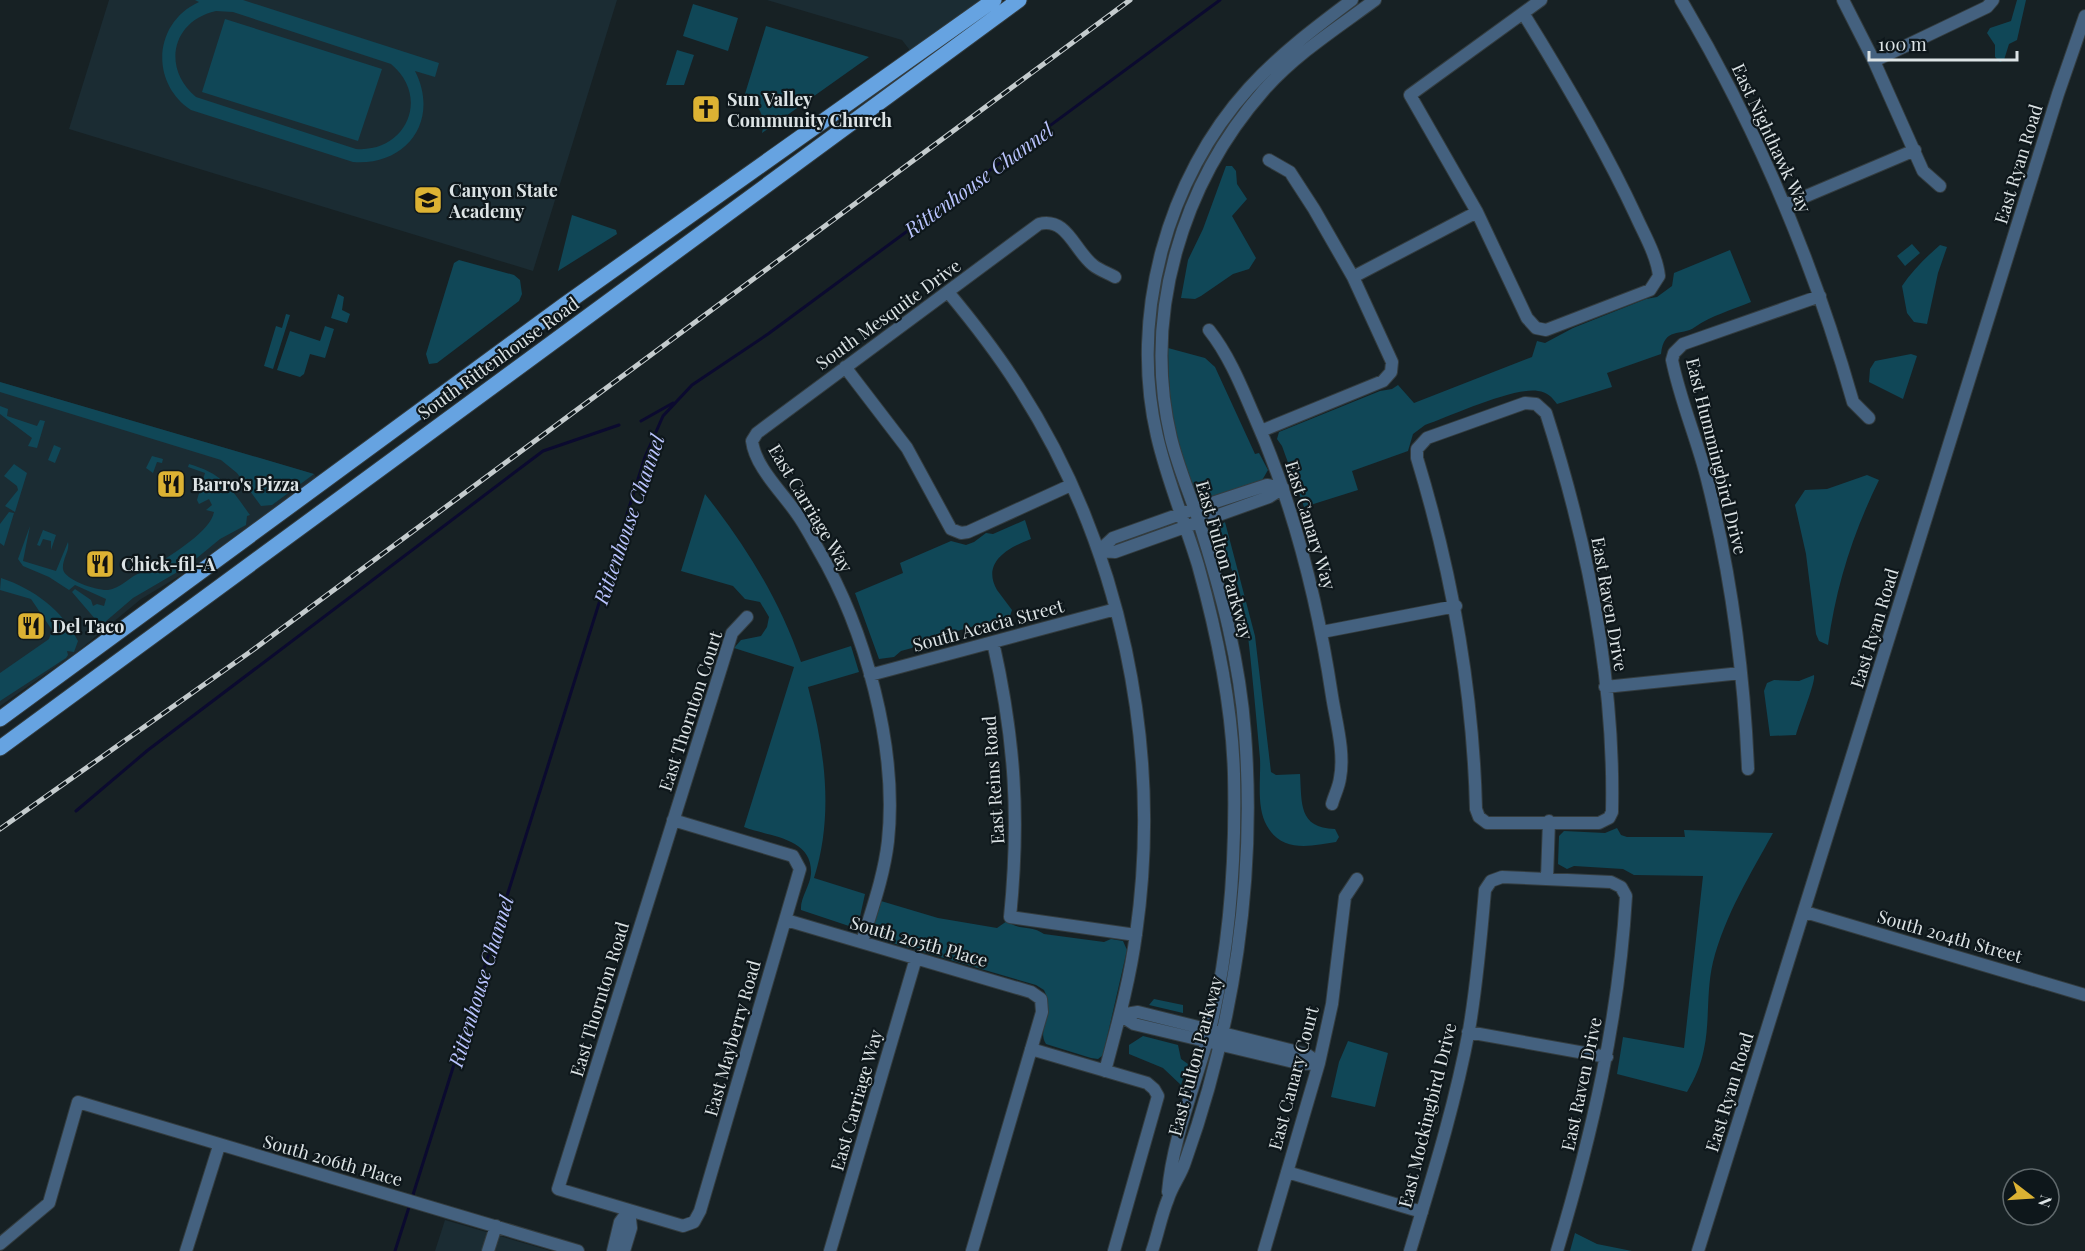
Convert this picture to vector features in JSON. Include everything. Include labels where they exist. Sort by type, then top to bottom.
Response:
[{"type":"main road","name":"South Rittenhouse Road","points":[[0,719],[561,308],[994,0]]},
{"type":"main road","name":"South Rittenhouse Road","points":[[0,748],[44,718],[574,325],[1019,0]]},
{"type":"main road","points":[[561,308],[574,325]]},
{"type":"main road","points":[[219,589],[226,572],[264,542],[267,536],[265,527]]},
{"type":"main road","points":[[44,718],[54,699],[99,666],[102,646]]},
{"type":"street","name":"East Fulton Parkway","points":[[1152,1250],[1167,1199],[1171,1164],[1208,1036],[1222,972],[1234,858],[1234,770],[1219,652],[1212,618],[1186,526],[1156,434],[1149,374],[1153,295],[1167,233],[1190,174],[1228,113],[1248,88],[1294,44],[1352,0]]},
{"type":"street","name":"East Fulton Parkway","points":[[1167,1199],[1185,1165],[1221,1039],[1243,920],[1248,844],[1245,730],[1229,629],[1197,515],[1170,434],[1162,360],[1168,283],[1184,224],[1210,167],[1228,136],[1265,88],[1320,40],[1375,0]]},
{"type":"street","points":[[1523,14],[1567,84],[1622,186],[1659,269],[1657,284],[1650,290],[1546,330],[1536,328],[1527,318],[1477,212],[1410,95],[1541,0]]},
{"type":"street","name":"East Nighthawk Way","points":[[1681,0],[1738,103],[1785,205],[1820,296],[1853,402],[1869,418]]},
{"type":"street","points":[[1843,0],[1874,61],[1923,171],[1940,186]]},
{"type":"street","points":[[1874,61],[1987,7],[1993,0]]},
{"type":"street","name":"East Ryan Road","points":[[1698,1251],[2058,94],[2085,15]]},
{"type":"street","points":[[1785,205],[1915,150]]},
{"type":"street","points":[[1209,330],[1223,350],[1261,431],[1383,381],[1391,372],[1392,362],[1353,277],[1290,172],[1269,160]]},
{"type":"street","points":[[1353,277],[1477,212]]},
{"type":"street","name":"South Mesquite Drive","points":[[752,441],[757,433],[1039,224],[1050,222],[1060,226],[1093,266],[1114,277]]},
{"type":"street","points":[[948,292],[984,337],[1019,387],[1071,485],[1099,551],[1129,663],[1142,771],[1143,858],[1136,934],[1120,1015],[1105,1071]]},
{"type":"street","name":"East Hummingbird Drive","points":[[1748,769],[1741,673],[1731,595],[1716,517],[1673,364],[1674,354],[1683,344],[1820,296]]},
{"type":"street","points":[[845,367],[907,448],[951,529],[961,533],[1071,485]]},
{"type":"street","name":"East Raven Drive","points":[[1456,606],[1435,517],[1417,458],[1421,442],[1525,403],[1536,404],[1546,413],[1576,516],[1590,583],[1605,687],[1612,803],[1609,818],[1599,823],[1549,821]]},
{"type":"street","name":"East Canary Way","points":[[1261,431],[1283,488],[1309,573],[1322,632]]},
{"type":"street","name":"East Carriage Way","points":[[752,441],[758,458],[799,516],[824,559],[849,612],[870,675],[882,728],[889,814],[884,868],[862,942]]},
{"type":"street","points":[[1099,551],[1113,538],[1181,514],[1197,515],[1269,497],[1283,488]]},
{"type":"street","points":[[1099,551],[1115,552],[1186,526],[1197,515]]},
{"type":"street","points":[[1332,804],[1341,777],[1340,745],[1322,632],[1456,606],[1470,706],[1476,809],[1479,817],[1492,823],[1549,821],[1547,878]]},
{"type":"street","name":"South Acacia Street","points":[[870,675],[1116,609]]},
{"type":"street","name":"East Thornton Court","points":[[673,820],[732,633],[747,617]]},
{"type":"street","name":"East Reins Road","points":[[993,642],[1005,696],[1015,784],[1016,862],[1010,917],[1136,934]]},
{"type":"street","points":[[1605,687],[1741,673]]},
{"type":"street","name":"East Mayberry Road","points":[[629,1210],[683,1226],[694,1222],[700,1211],[799,874],[799,863],[788,854],[673,820]]},
{"type":"street","name":"East Thornton Road","points":[[629,1210],[558,1189],[673,820]]},
{"type":"street","name":"East Mockingbird Drive","points":[[1410,1251],[1449,1119],[1468,1032],[1479,962],[1485,890],[1491,881],[1502,877],[1547,878]]},
{"type":"street","name":"East Raven Drive","points":[[1547,878],[1611,882],[1621,887],[1626,896],[1624,931],[1607,1057],[1584,1160],[1557,1251]]},
{"type":"street","name":"East Canary Court","points":[[1264,1251],[1319,1063],[1332,1004],[1345,897],[1357,879]]},
{"type":"street","name":"South 204th Street","points":[[1805,912],[2085,995]]},
{"type":"street","name":"South 205th Place","points":[[786,920],[1031,993],[1041,999],[1042,1012],[1031,1049]]},
{"type":"street","name":"East Carriage Way","points":[[830,1251],[916,958]]},
{"type":"street","points":[[1120,1015],[1134,1024],[1221,1039],[1302,1065],[1319,1063]]},
{"type":"street","points":[[1468,1032],[1607,1057]]},
{"type":"street","points":[[972,1251],[1031,1049],[1147,1083],[1154,1089],[1158,1103],[1114,1251]]},
{"type":"street","name":"South 206th Place","points":[[0,1244],[49,1203],[78,1102],[219,1146],[578,1251]]},
{"type":"street","points":[[186,1251],[219,1146]]},
{"type":"street","points":[[1287,1172],[1422,1212]]},
{"type":"street","points":[[613,1251],[620,1222],[629,1210]]},
{"type":"street","points":[[624,1251],[631,1228],[629,1210]]},
{"type":"street","points":[[488,1251],[496,1226]]},
{"type":"shaded area","name":"Canyon State Academy","points":[[109,0],[617,0],[533,271],[69,129]]},
{"type":"shaded area","points":[[195,0],[243,0],[439,63],[435,77],[415,71],[422,89],[423,106],[421,122],[414,136],[403,148],[389,156],[372,161],[353,162],[191,110],[168,85],[163,70],[162,54],[165,38],[173,24],[184,12],[199,2]],"holes":[[[216,11],[233,12],[391,64],[403,77],[411,106],[400,133],[374,148],[356,149],[196,97],[185,86],[178,73],[176,47],[181,35],[201,16]]]},
{"type":"shaded area","points":[[767,0],[983,0],[912,53],[902,40]]},
{"type":"shaded area","points":[[2017,0],[2026,0],[2017,40],[2009,44],[2004,60],[2000,62],[1995,57],[1995,45],[1987,33],[1990,28],[2011,21]]},
{"type":"shaded area","points":[[693,4],[738,18],[728,51],[683,36]]},
{"type":"shaded area","points":[[225,19],[382,69],[358,141],[202,92]]},
{"type":"shaded area","points":[[766,26],[869,57],[762,133],[763,121],[760,111],[754,103],[744,97]]},
{"type":"shaded area","points":[[677,50],[694,55],[684,85],[666,85]]},
{"type":"shaded area","points":[[1226,166],[1232,166],[1236,171],[1237,184],[1247,199],[1232,216],[1256,258],[1249,269],[1233,274],[1201,296],[1195,299],[1181,298],[1188,260],[1203,229]]},
{"type":"shaded area","points":[[572,215],[616,230],[617,234],[558,271]]},
{"type":"shaded area","points":[[1912,244],[1920,253],[1905,266],[1897,256]]},
{"type":"shaded area","points":[[1940,245],[1947,247],[1938,273],[1927,324],[1914,322],[1907,313],[1902,286]]},
{"type":"shaded area","points":[[1730,250],[1751,302],[1714,316],[1690,330],[1669,336],[1663,345],[1661,354],[1607,373],[1612,387],[1557,404],[1549,395],[1541,392],[1513,393],[1425,425],[1413,434],[1408,451],[1352,471],[1358,490],[1304,507],[1282,446],[1277,439],[1279,432],[1398,385],[1414,403],[1532,357],[1537,341],[1545,343],[1573,328],[1646,299],[1657,297],[1672,286],[1674,273]]},
{"type":"shaded area","points":[[459,260],[514,275],[520,280],[522,294],[519,301],[437,363],[429,364],[426,354],[454,263]]},
{"type":"shaded area","points":[[338,294],[344,297],[342,310],[350,314],[347,323],[331,318]]},
{"type":"shaded area","points":[[286,314],[290,315],[273,369],[264,366],[276,326],[282,328]]},
{"type":"shaded area","points":[[325,326],[334,329],[325,358],[310,354],[304,374],[300,377],[277,370],[290,331],[320,341]]},
{"type":"shaded area","points":[[1168,348],[1205,358],[1215,367],[1255,454],[1259,453],[1268,470],[1261,482],[1206,501],[1197,497],[1182,462],[1177,443],[1169,386]]},
{"type":"shaded area","points":[[1911,354],[1917,356],[1903,399],[1869,382],[1870,369],[1875,361]]},
{"type":"shaded area","points":[[0,382],[314,474],[317,478],[181,575],[141,599],[77,652],[0,706]]},
{"type":"shaded area","points":[[0,382],[314,474],[272,505],[261,506],[237,473],[221,460],[0,392]]},
{"type":"shaded area","points":[[0,406],[8,409],[7,416],[37,426],[40,420],[45,421],[37,448],[28,446],[32,438],[0,414]]},
{"type":"shaded area","points":[[54,445],[61,448],[55,463],[48,460]]},
{"type":"shaded area","points":[[152,456],[163,459],[162,463],[157,462],[153,473],[146,468]]},
{"type":"shaded area","points":[[14,464],[27,473],[15,512],[5,506],[18,490],[17,486],[4,476]]},
{"type":"shaded area","points":[[189,464],[210,472],[231,489],[250,515],[247,516],[246,525],[220,539],[186,567],[133,598],[105,622],[96,620],[72,592],[75,589],[91,600],[93,606],[97,604],[104,606],[106,599],[75,585],[69,590],[49,577],[23,566],[18,559],[30,526],[23,561],[56,571],[68,542],[63,569],[69,577],[97,589],[108,590],[117,587],[142,572],[139,559],[156,565],[190,542],[211,519],[214,512],[206,510],[212,505],[209,499],[199,504],[197,500],[205,473],[188,467]]},
{"type":"shaded area","points":[[1867,475],[1879,480],[1861,520],[1847,560],[1831,623],[1828,645],[1819,641],[1816,634],[1806,554],[1795,505],[1805,490],[1827,489]]},
{"type":"shaded area","points":[[705,494],[748,553],[772,595],[801,662],[851,646],[859,672],[808,687],[819,735],[825,782],[824,830],[814,878],[865,894],[859,921],[852,927],[801,910],[811,874],[810,862],[805,852],[788,840],[744,827],[794,667],[734,648],[741,640],[761,636],[767,627],[769,617],[760,602],[745,599],[733,586],[681,571]]},
{"type":"shaded area","points":[[9,512],[14,513],[4,546],[0,543],[0,524]]},
{"type":"shaded area","points":[[1025,520],[1031,539],[1006,551],[992,571],[997,590],[1012,610],[1010,616],[957,631],[956,636],[901,651],[894,657],[879,659],[855,593],[903,573],[900,563],[951,541],[966,545],[986,533],[993,534]]},
{"type":"shaded area","points":[[1225,522],[1255,636],[1271,772],[1276,775],[1300,774],[1304,812],[1314,824],[1323,828],[1335,829],[1339,837],[1336,842],[1307,846],[1289,844],[1273,835],[1261,810],[1260,759],[1246,620],[1235,577],[1214,535],[1214,530]]},
{"type":"shaded area","points":[[43,530],[56,535],[51,550],[51,541],[43,539],[40,546],[37,545]]},
{"type":"shaded area","points":[[1,578],[25,588],[46,602],[64,620],[78,641],[74,652],[67,651],[66,658],[0,701],[0,673],[49,639],[52,630],[31,599],[0,590]]},
{"type":"shaded area","points":[[1814,675],[1796,735],[1770,736],[1764,691],[1767,683],[1774,680],[1799,681]]},
{"type":"shaded area","points":[[1617,828],[1621,835],[1627,837],[1685,837],[1684,830],[1773,833],[1739,896],[1718,945],[1711,973],[1704,1049],[1687,1092],[1617,1074],[1623,1037],[1684,1048],[1703,876],[1634,875],[1623,869],[1574,866],[1567,869],[1558,864],[1559,836],[1564,831],[1605,833]]},
{"type":"shaded area","points":[[881,901],[938,918],[997,928],[1007,921],[1044,934],[1104,942],[1111,939],[1123,941],[1127,950],[1103,1055],[1098,1059],[1091,1058],[1046,1044],[1043,1032],[1048,1006],[1047,999],[1044,990],[1036,985],[879,939],[875,936],[873,927]]},
{"type":"shaded area","points":[[1154,999],[1183,1005],[1183,1013],[1149,1005]]},
{"type":"shaded area","points":[[1143,1036],[1178,1045],[1181,1059],[1188,1064],[1181,1085],[1163,1068],[1129,1054],[1129,1045]]},
{"type":"shaded area","points":[[1348,1041],[1388,1053],[1375,1107],[1331,1097],[1339,1062]]},
{"type":"shaded area","points":[[445,1220],[551,1251],[435,1251]]},
{"type":"shaded area","points":[[1575,1233],[1597,1244],[1632,1251],[1570,1251]]},
{"type":"waterway","name":"Rittenhouse Channel","points":[[412,1198],[645,457],[663,416],[692,385],[768,334],[1220,0]]},
{"type":"waterway","points":[[641,421],[673,403]]},
{"type":"waterway","points":[[76,811],[148,750],[543,451],[619,425]]},
{"type":"waterway","name":"Rittenhouse Channel","points":[[395,1251],[410,1204]]},
{"type":"railway","points":[[0,829],[250,652],[1130,0]]},
{"type":"place","name":"Sun Valley Community Church","points":[[706,109]]},
{"type":"place","name":"Canyon State Academy","points":[[428,200]]},
{"type":"place","name":"Barro's Pizza","points":[[171,484]]},
{"type":"place","name":"Chick-fil-A","points":[[100,564]]},
{"type":"place","name":"Del Taco","points":[[31,626]]}]
